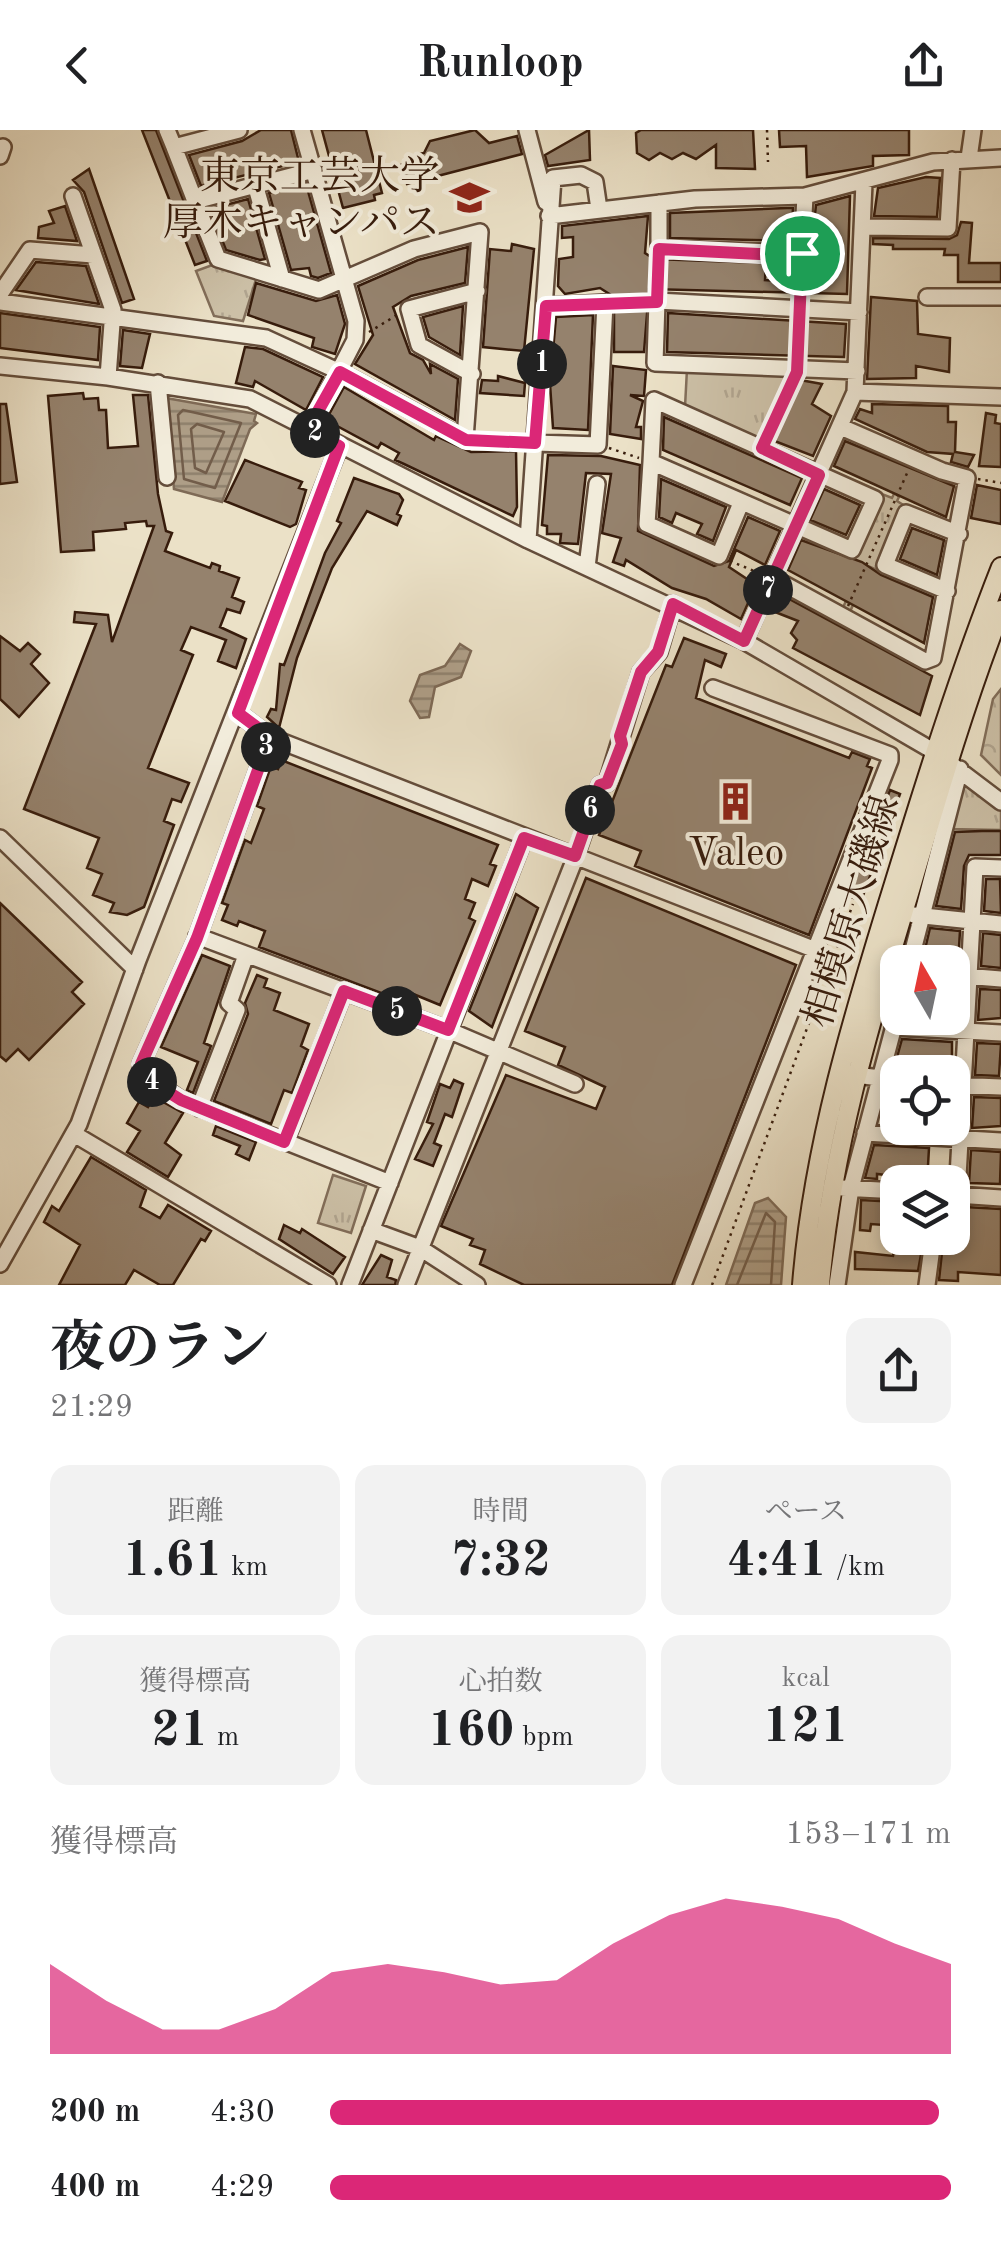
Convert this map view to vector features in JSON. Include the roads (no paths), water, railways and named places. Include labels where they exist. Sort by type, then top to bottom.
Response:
[{"type":"main road","name":"相模原大磯線","points":[[948,761],[1001,566]]},
{"type":"main road","name":"相模原大磯線","points":[[802,1285],[833,1186],[838,1071],[1001,610]]},
{"type":"main road","name":"相模原大磯線","points":[[820,1285],[833,1186],[895,910]]},
{"type":"street","points":[[94,255],[30,250],[0,298],[239,331],[289,346],[466,440],[480,232],[414,249],[318,290],[282,279],[218,258],[167,130]]},
{"type":"street","points":[[174,147],[239,130]]},
{"type":"street","points":[[302,130],[345,281],[356,340],[308,429]]},
{"type":"street","points":[[527,130],[549,216]]},
{"type":"street","points":[[863,228],[948,228],[961,159],[972,130]]},
{"type":"street","points":[[549,216],[659,202],[805,196],[961,159],[1001,158]]},
{"type":"street","points":[[195,201],[314,170]]},
{"type":"street","points":[[528,540],[553,178],[581,175],[596,182],[599,210]]},
{"type":"street","points":[[744,641],[855,392],[864,182]]},
{"type":"street","points":[[255,184],[282,279]]},
{"type":"street","points":[[73,196],[114,316],[108,377]]},
{"type":"street","points":[[659,202],[659,249],[802,253],[805,196]]},
{"type":"street","points":[[472,374],[419,345],[409,309],[477,291]]},
{"type":"street","points":[[927,297],[1001,297]]},
{"type":"street","points":[[857,371],[656,362],[657,302],[859,312]]},
{"type":"street","points":[[535,443],[598,445],[606,303],[546,306]]},
{"type":"street","points":[[0,366],[108,377],[250,400],[528,540],[673,604],[744,641],[948,761],[1001,802]]},
{"type":"street","points":[[158,384],[163,471]]},
{"type":"street","points":[[855,392],[1001,397]]},
{"type":"street","points":[[651,462],[852,550],[873,496],[654,400],[647,524],[719,556],[742,503]]},
{"type":"street","points":[[773,578],[925,661],[933,658],[967,478],[913,460],[841,426]]},
{"type":"street","points":[[0,1264],[74,1134],[339,446]]},
{"type":"street","points":[[587,567],[597,484]]},
{"type":"street","points":[[947,591],[884,565],[888,535],[906,513],[959,534]]},
{"type":"street","points":[[406,1285],[600,785],[607,783],[622,744],[620,736],[641,672],[658,652],[673,604]]},
{"type":"street","points":[[683,1285],[890,754],[713,688]]},
{"type":"street","points":[[238,713],[270,737],[813,949]]},
{"type":"street","points":[[270,737],[197,936],[141,1064],[146,1078],[199,1108],[390,1183]]},
{"type":"street","points":[[915,945],[948,761]]},
{"type":"street","points":[[0,838],[135,969]]},
{"type":"street","points":[[350,1285],[524,838]]},
{"type":"street","points":[[970,995],[975,860],[1001,868]]},
{"type":"street","points":[[895,910],[922,918],[1001,924]]},
{"type":"street","points":[[197,936],[448,1030],[576,1084]]},
{"type":"street","points":[[199,1108],[237,1010],[229,1003],[246,955]]},
{"type":"street","points":[[971,977],[1001,978]]},
{"type":"street","points":[[284,1142],[344,991]]},
{"type":"street","points":[[970,1031],[1001,1033]]},
{"type":"street","points":[[837,1285],[833,1186],[865,1133],[880,1079],[838,1071]]},
{"type":"street","points":[[970,1086],[1001,1088]]},
{"type":"street","points":[[865,1133],[880,1134]]},
{"type":"street","points":[[74,1134],[328,1285]]},
{"type":"street","points":[[970,1139],[1001,1141]]},
{"type":"street","points":[[833,1186],[880,1190]]},
{"type":"street","points":[[970,1196],[1001,1198]]},
{"type":"street","points":[[371,1230],[420,1248],[477,1285]]},
{"type":"street","points":[[928,1285],[930,1255]]},
{"type":"water","points":[[166,398],[256,414],[257,423],[250,429],[222,502],[174,489]]},
{"type":"water","points":[[460,644],[471,651],[461,677],[435,687],[429,717],[420,718],[410,701],[420,675],[445,666]]},
{"type":"water","points":[[768,1198],[786,1217],[781,1285],[726,1285],[755,1203]]},
{"type":"place","name":"東京工芸大学 厚木キャンパス","points":[[470,198]]},
{"type":"place","name":"Valeo","points":[[736,801]]}]
